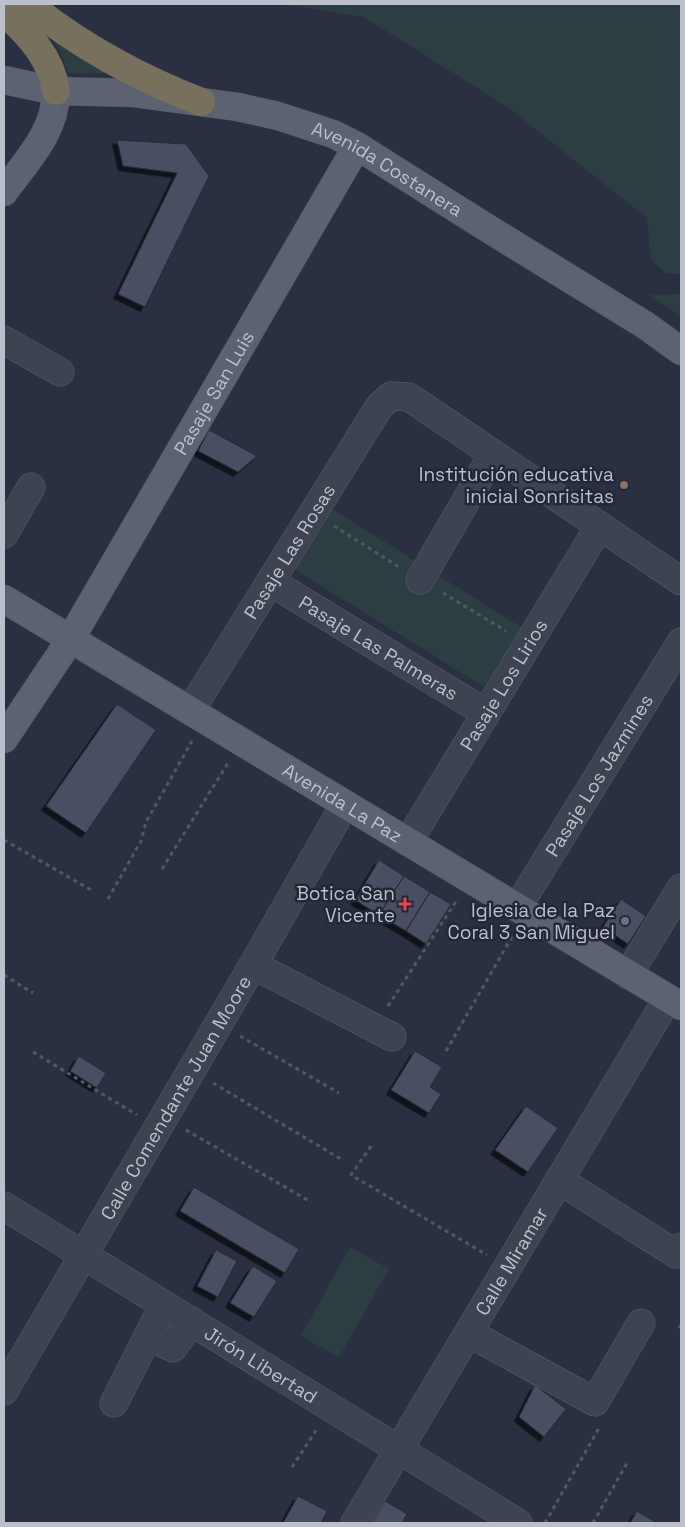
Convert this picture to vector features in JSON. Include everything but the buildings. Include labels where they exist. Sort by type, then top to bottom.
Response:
[{"type":"highway","points":[[28,4],[90,48],[116,63],[145,79],[201,102]]},
{"type":"highway","points":[[4,12],[28,34],[39,49],[49,66],[56,91]]},
{"type":"main road","name":"Avenida Costanera","points":[[4,80],[56,91],[133,93],[238,107],[278,116],[334,134],[357,146],[645,325],[681,351]]},
{"type":"main road","points":[[4,192],[46,134],[53,117],[56,91]]},
{"type":"main road","name":"Pasaje San Luis","points":[[4,739],[70,640],[357,146]]},
{"type":"main road","name":"Avenida La Paz","points":[[4,599],[674,1002]]},
{"type":"street","points":[[4,340],[60,372]]},
{"type":"street","name":"Pasaje Las Rosas","points":[[197,715],[271,582],[379,407],[391,396],[409,397],[493,454]]},
{"type":"street","points":[[420,580],[493,454],[681,581]]},
{"type":"street","points":[[4,534],[31,486]]},
{"type":"street","name":"Pasaje Los Lirios","points":[[408,842],[599,527]]},
{"type":"street","name":"Pasaje Las Palmeras","points":[[271,582],[486,713]]},
{"type":"street","name":"Pasaje Los Jazmines","points":[[522,910],[681,642]]},
{"type":"street","name":"Calle Comendante Juan Moore","points":[[4,1391],[253,965],[344,804]]},
{"type":"street","points":[[628,975],[681,888]]},
{"type":"street","points":[[253,965],[392,1037]]},
{"type":"street","name":"Calle Miramar","points":[[354,1523],[559,1180],[674,1002]]},
{"type":"street","points":[[559,1180],[676,1254],[681,1247]]},
{"type":"street","name":"Jirón Libertad","points":[[4,1206],[518,1523]]},
{"type":"street","points":[[114,1403],[148,1336],[166,1306]]},
{"type":"street","points":[[148,1336],[173,1348],[192,1321]]},
{"type":"street","points":[[469,1333],[594,1402],[641,1322]]},
{"type":"path","points":[[108,898],[141,841],[146,822],[197,715]]},
{"type":"path","points":[[162,869],[242,742]]},
{"type":"path","points":[[4,840],[93,891]]},
{"type":"path","points":[[386,1009],[471,880]]},
{"type":"path","points":[[446,1051],[522,910]]},
{"type":"path","points":[[4,975],[33,993]]},
{"type":"path","points":[[218,1023],[339,1093]]},
{"type":"path","points":[[33,1052],[311,1202]]},
{"type":"path","points":[[190,1070],[341,1159]]},
{"type":"path","points":[[370,1146],[351,1175],[508,1267]]},
{"type":"path","points":[[292,1467],[331,1408]]},
{"type":"path","points":[[545,1523],[602,1423]]},
{"type":"path","points":[[593,1523],[628,1463]]},
{"type":"shaded area","points":[[681,4],[681,274],[665,273],[651,259],[647,218],[509,108],[364,17],[289,5]]},
{"type":"shaded area","points":[[53,41],[89,62],[118,74],[68,73],[63,57]]},
{"type":"shaded area","points":[[681,294],[681,317],[650,295]]},
{"type":"shaded area","points":[[329,507],[521,627],[484,687],[291,567]]},
{"type":"shaded area","points":[[350,1247],[389,1269],[339,1357],[301,1336]]},
{"type":"place","name":"Institución educativa inicial Sonrisitas","points":[[624,485]]},
{"type":"place","name":"Botica San Vicente","points":[[405,904]]},
{"type":"place","name":"Iglesia de la Paz Coral 3 San Miguel","points":[[625,921]]}]
